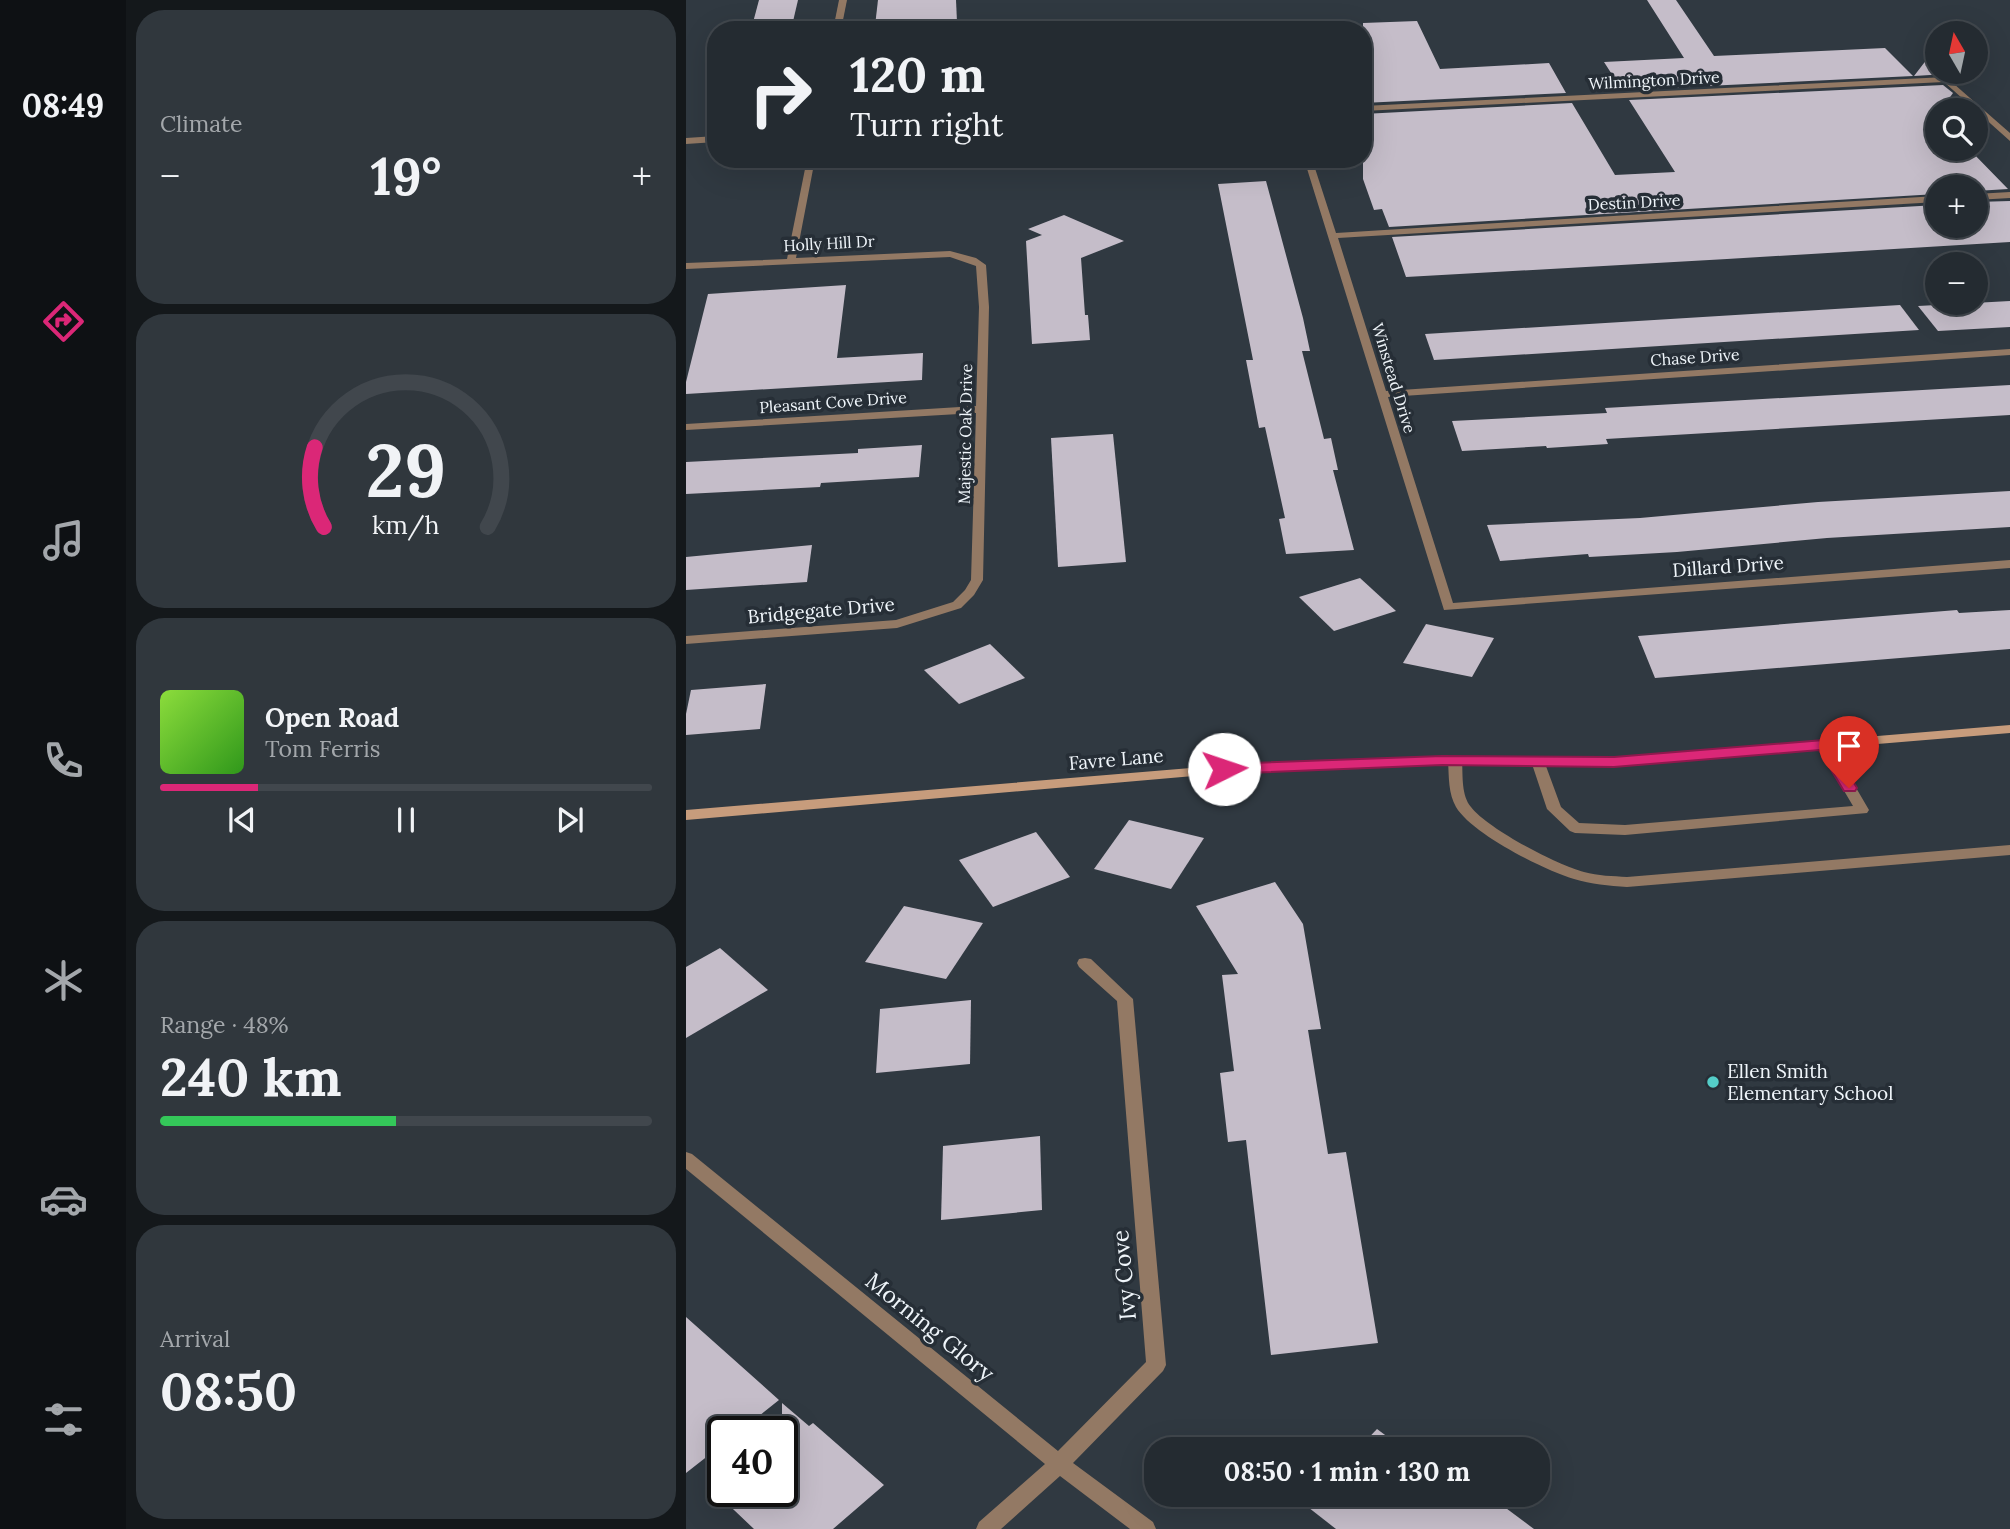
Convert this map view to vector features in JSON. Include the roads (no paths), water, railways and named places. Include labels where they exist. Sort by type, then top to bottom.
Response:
[{"type":"street","points":[[839,21],[843,0]]},
{"type":"street","name":"Wilmington Drive","points":[[1372,108],[1946,79],[2006,130]]},
{"type":"street","points":[[2006,130],[2010,138]]},
{"type":"street","points":[[686,141],[707,140]]},
{"type":"street","points":[[791,261],[809,168]]},
{"type":"street","name":"Winstead Drive","points":[[1311,168],[1448,607]]},
{"type":"street","points":[[1988,196],[2010,195]]},
{"type":"street","name":"Destin Drive","points":[[1332,236],[1925,200]]},
{"type":"street","name":"Holly Hill Dr","points":[[686,266],[950,254],[973,260]]},
{"type":"street","name":"Majestic Oak Drive","points":[[957,605],[970,592],[977,579],[984,307],[981,265],[973,260]]},
{"type":"street","name":"Chase Drive","points":[[1382,394],[2010,352]]},
{"type":"street","name":"Pleasant Cove Drive","points":[[686,427],[982,409]]},
{"type":"street","name":"Dillard Drive","points":[[1448,607],[2010,564]]},
{"type":"street","name":"Bridgegate Drive","points":[[686,640],[897,624],[957,605]]},
{"type":"street","name":"Favre Lane","points":[[686,815],[1251,767],[1455,760],[1614,762],[2010,729]]},
{"type":"street","points":[[1538,761],[1554,809],[1574,828],[1625,830],[1862,810],[1824,744]]},
{"type":"street","points":[[1455,760],[1457,791],[1465,811],[1485,827],[1522,848],[1573,874],[1594,879],[1627,882],[2010,850]]},
{"type":"street","name":"Ivy Cove","points":[[986,1529],[1059,1464],[1156,1365],[1125,999],[1085,963]]},
{"type":"street","name":"Morning Glory","points":[[686,1159],[1059,1464],[1146,1529]]},
{"type":"place","name":"Ellen Smith Elementary School","points":[[1713,1082]]}]
